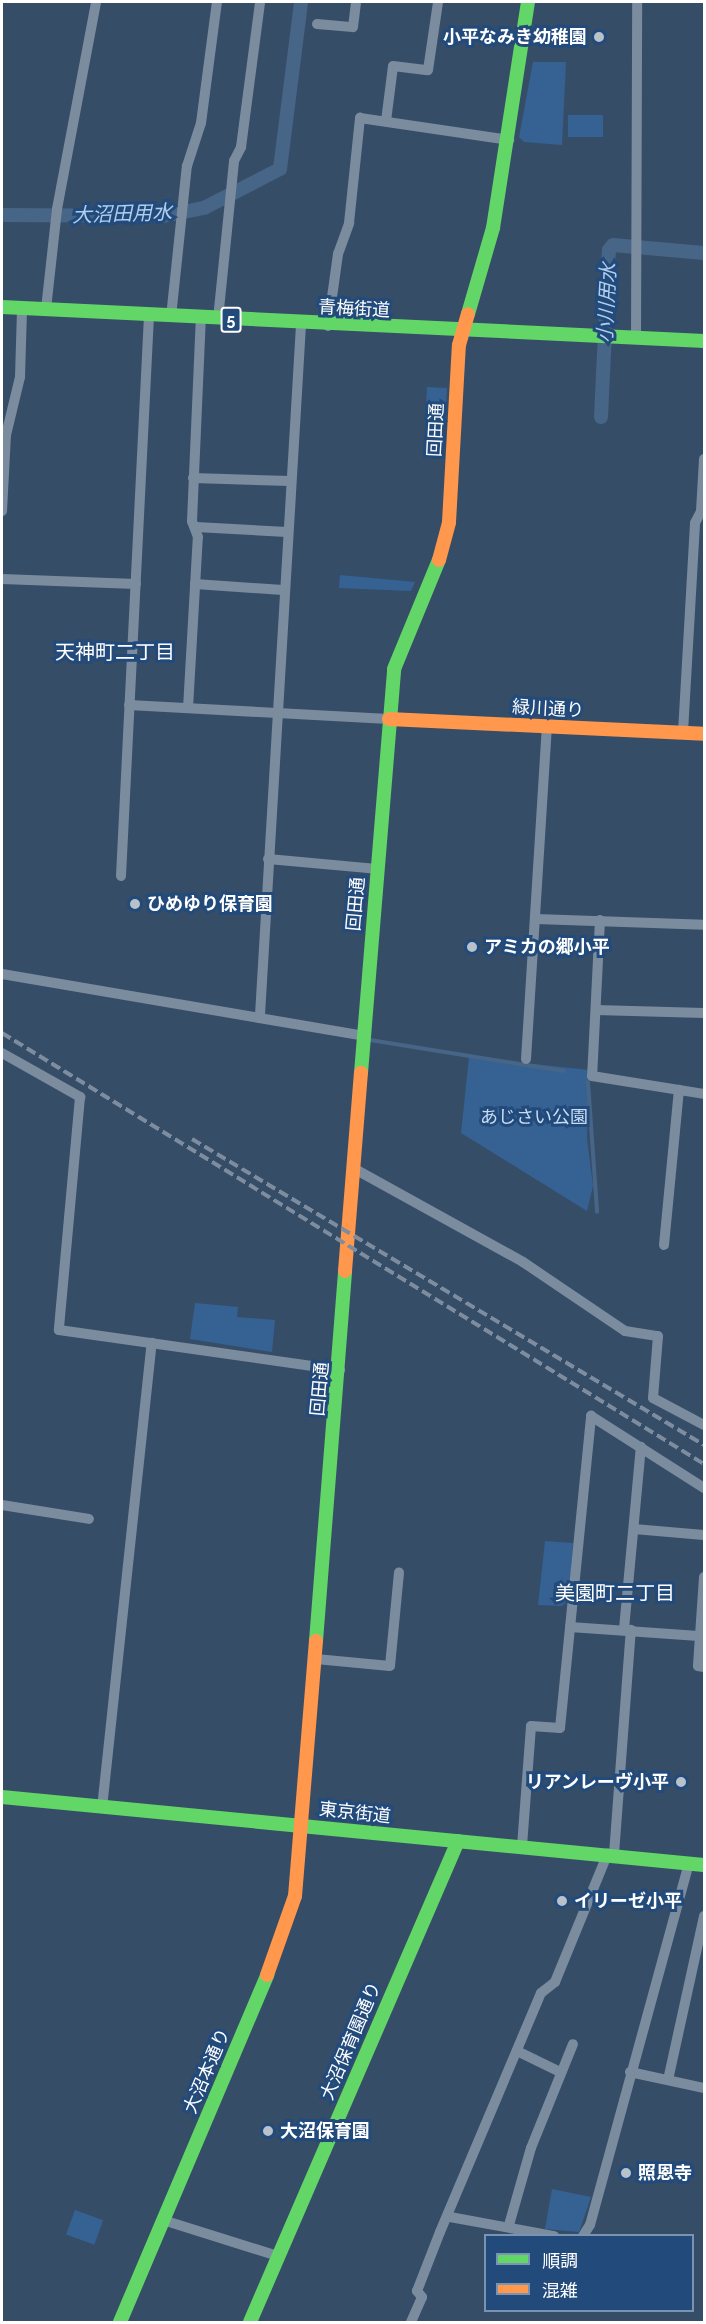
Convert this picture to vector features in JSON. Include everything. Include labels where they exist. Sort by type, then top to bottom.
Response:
[{"type":"street","points":[[46,309],[58,225],[57,209],[96,2]]},
{"type":"street","points":[[171,316],[187,166],[201,123],[217,2]]},
{"type":"street","points":[[218,319],[232,188],[260,2]]},
{"type":"street","points":[[317,24],[353,27],[356,2]]},
{"type":"street","points":[[386,121],[393,66],[428,70],[438,2]]},
{"type":"street","name":"回田通","points":[[302,1826],[340,1370],[352,1168],[389,719],[401,644],[443,549],[449,522],[461,333],[493,228],[509,140],[528,2]]},
{"type":"street","points":[[636,338],[634,241],[640,221],[637,2]]},
{"type":"street","points":[[328,326],[338,254],[349,223],[360,118],[509,140]]},
{"type":"street","name":"青梅街道","points":[[2,307],[461,333],[705,341]]},
{"type":"street","points":[[2,511],[6,435],[20,377],[22,308]]},
{"type":"street","points":[[121,876],[149,315]]},
{"type":"street","points":[[188,708],[195,584],[196,527],[193,478],[201,318]]},
{"type":"street","points":[[260,1015],[283,590],[301,325]]},
{"type":"street","points":[[683,732],[695,523],[701,511],[705,459]]},
{"type":"street","points":[[193,478],[290,481]]},
{"type":"street","points":[[196,527],[287,532]]},
{"type":"street","points":[[2,579],[136,584]]},
{"type":"street","points":[[195,584],[283,590]]},
{"type":"street","points":[[129,705],[389,719]]},
{"type":"street","name":"緑川通り","points":[[389,719],[705,734]]},
{"type":"street","points":[[526,1059],[547,728]]},
{"type":"street","points":[[268,859],[377,869]]},
{"type":"street","points":[[536,919],[705,924]]},
{"type":"street","points":[[600,920],[592,1076],[705,1094]]},
{"type":"street","points":[[2,974],[260,1015],[363,1036]]},
{"type":"street","points":[[596,1010],[705,1013]]},
{"type":"street","points":[[2,1053],[80,1097],[59,1330],[340,1370]]},
{"type":"street","points":[[664,1245],[679,1090]]},
{"type":"street","points":[[352,1168],[523,1262],[625,1331],[658,1336],[654,1398],[705,1425]]},
{"type":"street","points":[[102,1808],[152,1343]]},
{"type":"street","points":[[522,1846],[531,1726],[560,1728],[591,1416],[705,1488]]},
{"type":"street","points":[[411,2322],[422,2297],[417,2291],[450,2217],[541,1993],[555,1982],[611,1853],[641,1447]]},
{"type":"street","points":[[2,1505],[89,1519]]},
{"type":"street","points":[[634,1529],[705,1535]]},
{"type":"street","points":[[316,1659],[390,1666],[399,1572]]},
{"type":"street","points":[[705,1576],[698,1666],[705,1667]]},
{"type":"street","points":[[570,1627],[627,1629],[699,1636]]},
{"type":"street","name":"東京街道","points":[[2,1797],[458,1841],[611,1853],[705,1865]]},
{"type":"street","name":"大沼本通り","points":[[120,2322],[286,1930],[298,1876],[302,1826]]},
{"type":"street","name":"大沼保育園通り","points":[[250,2322],[458,1841]]},
{"type":"street","points":[[584,2234],[590,2225],[689,1863]]},
{"type":"street","points":[[668,2080],[705,1916]]},
{"type":"street","points":[[508,2225],[560,2072],[573,2044]]},
{"type":"street","points":[[517,2050],[560,2072]]},
{"type":"street","points":[[630,2072],[705,2088]]},
{"type":"street","points":[[450,2217],[508,2225],[549,2234]]},
{"type":"street","points":[[163,2220],[278,2256]]},
{"type":"green space","points":[[533,62],[566,62],[562,145],[524,142],[519,137]]},
{"type":"green space","points":[[568,115],[603,115],[603,137],[568,137]]},
{"type":"green space","points":[[427,387],[447,388],[445,429],[425,428]]},
{"type":"green space","points":[[340,575],[415,582],[411,591],[339,588]]},
{"type":"green space","name":"あじさい公園","points":[[469,1057],[589,1070],[587,1138],[593,1186],[587,1211],[461,1133]]},
{"type":"green space","points":[[195,1303],[238,1307],[237,1317],[275,1320],[272,1352],[190,1339]]},
{"type":"green space","points":[[545,1541],[573,1543],[569,1599],[562,1606],[538,1605]]},
{"type":"green space","points":[[552,2189],[591,2197],[579,2232],[545,2229]]},
{"type":"green space","points":[[75,2210],[103,2220],[94,2245],[66,2234]]},
{"type":"waterway","name":"大沼田用水","points":[[2,215],[163,216],[204,208],[280,169],[301,2]]},
{"type":"waterway","name":"小川用水","points":[[601,417],[609,250],[613,245],[704,253]]},
{"type":"waterway","points":[[370,1040],[564,1071]]},
{"type":"waterway","points":[[588,1082],[597,1212]]},
{"type":"railway","points":[[2,1033],[704,1464]]},
{"type":"railway","points":[[192,1139],[704,1445]]},
{"type":"traffic: fast","points":[[468,314],[493,228],[528,2]]},
{"type":"traffic: fast","points":[[2,307],[704,341]]},
{"type":"traffic: fast","points":[[361,1073],[394,669],[439,560]]},
{"type":"traffic: fast","points":[[316,1641],[345,1271]]},
{"type":"traffic: fast","points":[[2,1797],[704,1865]]},
{"type":"traffic: fast","points":[[250,2322],[458,1841]]},
{"type":"traffic: fast","points":[[120,2322],[267,1975]]},
{"type":"traffic: slow","points":[[439,560],[449,522],[459,345],[468,314]]},
{"type":"traffic: slow","points":[[389,719],[704,734]]},
{"type":"traffic: slow","points":[[345,1271],[361,1073]]},
{"type":"traffic: slow","points":[[267,1975],[295,1896],[316,1641]]},
{"type":"place","name":"小平なみき幼稚園","points":[[599,37]]},
{"type":"place","name":"ひめゆり保育園","points":[[135,904]]},
{"type":"place","name":"アミカの郷小平","points":[[472,947]]},
{"type":"place","name":"リアンレーヴ小平","points":[[681,1782]]},
{"type":"place","name":"イリーゼ小平","points":[[562,1901]]},
{"type":"place","name":"大沼保育園","points":[[268,2131]]},
{"type":"place","name":"照恩寺","points":[[626,2173]]},
{"type":"district","name":"天神町二丁目","points":[[115,652]]},
{"type":"district","name":"美園町二丁目","points":[[615,1593]]}]
